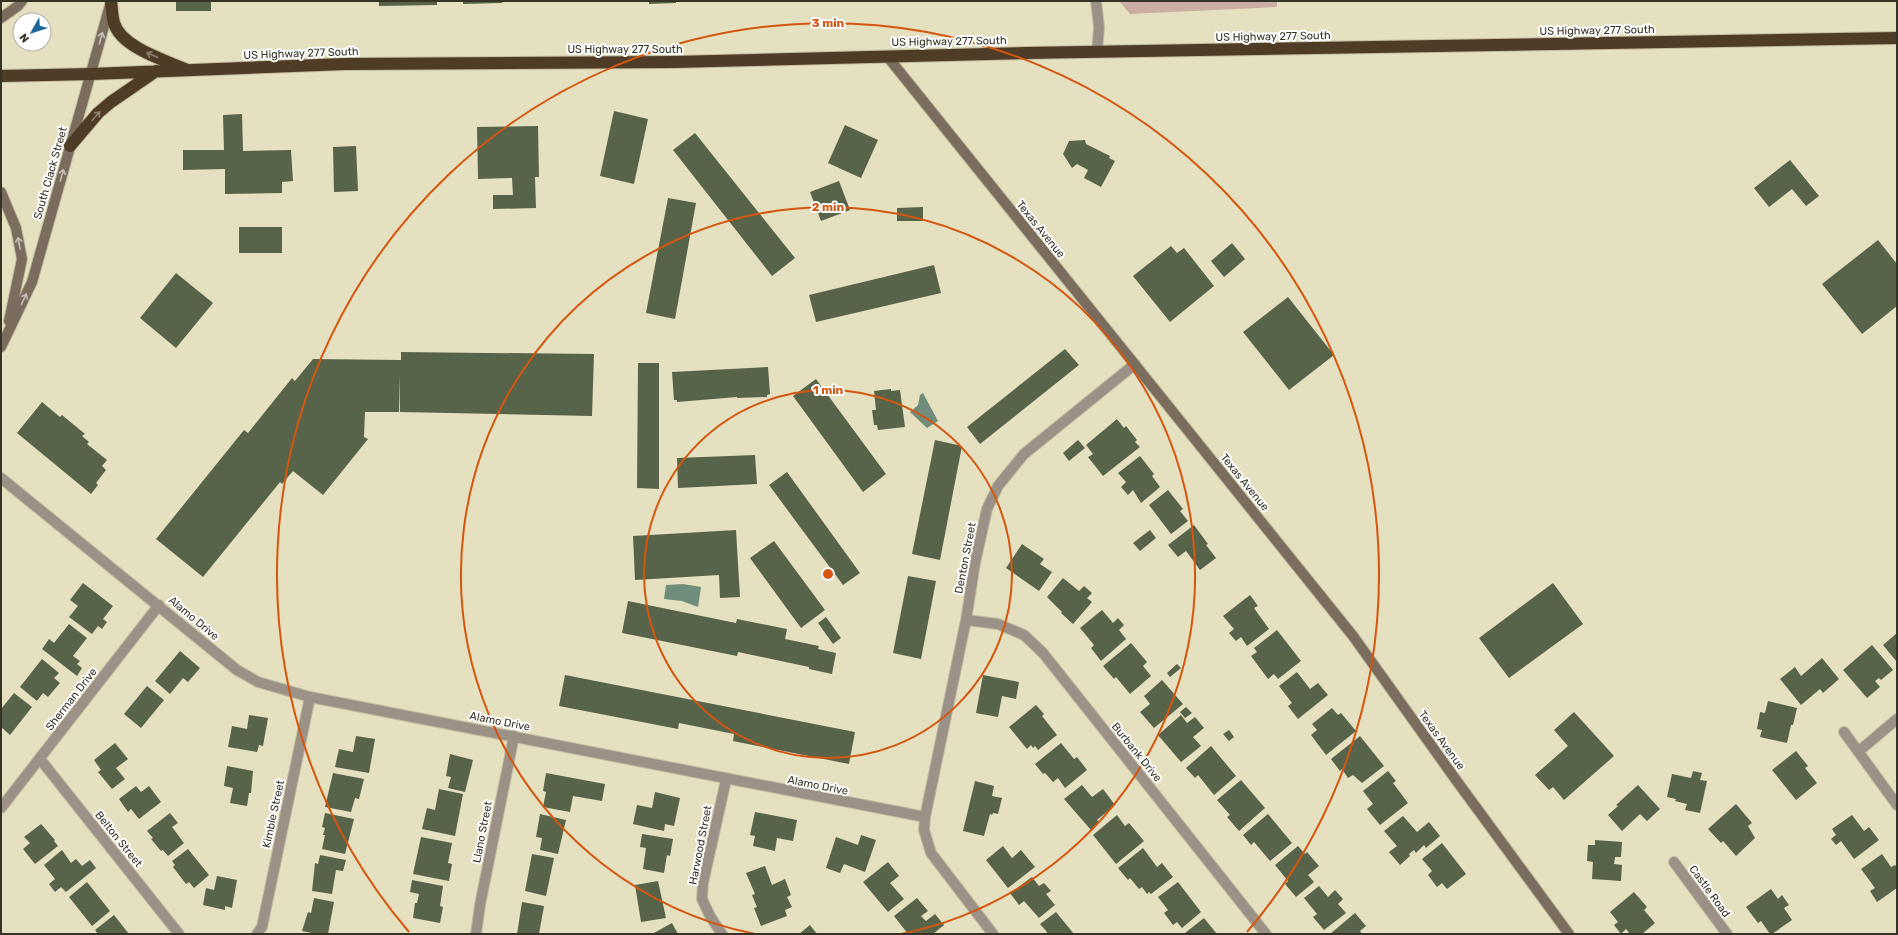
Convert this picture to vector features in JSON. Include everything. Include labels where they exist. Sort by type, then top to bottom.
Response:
[{"type":"highway","points":[[111,1],[114,24],[122,35],[139,49],[188,70]]},
{"type":"highway","name":"US Highway 277 South","points":[[1,76],[156,72],[345,64],[682,62],[887,56],[1897,38]]},
{"type":"highway","points":[[70,146],[98,113],[111,102],[156,72]]},
{"type":"street","points":[[1,18],[18,6],[22,1]]},
{"type":"street","name":"South Clack Street","points":[[1,347],[32,282],[111,1]]},
{"type":"street","points":[[1096,1],[1099,27],[1097,52]]},
{"type":"street","name":"Texas Avenue","points":[[887,56],[1353,636],[1569,934]]},
{"type":"street","points":[[1,192],[16,228],[22,259],[6,337]]},
{"type":"street","name":"Denton Street","points":[[925,817],[966,620],[975,563],[987,509],[998,486],[1024,454],[1135,364]]},
{"type":"street","name":"Alamo Drive","points":[[1,478],[237,670],[258,682],[310,697],[514,736],[726,780],[925,817]]},
{"type":"street","name":"Sherman Drive","points":[[1,808],[159,605]]},
{"type":"street","name":"Burbank Drive","points":[[966,620],[998,624],[1024,635],[1043,653],[1266,934]]},
{"type":"street","name":"Kimble Street","points":[[257,934],[262,927],[310,697]]},
{"type":"street","points":[[1860,751],[1897,718]]},
{"type":"street","points":[[1844,732],[1860,751],[1897,805]]},
{"type":"street","name":"Llano Street","points":[[476,934],[480,905],[514,736]]},
{"type":"street","name":"Belton Street","points":[[40,759],[179,934]]},
{"type":"street","name":"Harwood Street","points":[[722,934],[710,916],[702,899],[703,883],[726,780]]},
{"type":"street","points":[[925,817],[924,830],[931,853],[993,934]]},
{"type":"street","name":"Castle Road","points":[[1674,862],[1727,934]]},
{"type":"shaded area","points":[[1119,1],[1277,1],[1277,7],[1130,14]]},
{"type":"shaded area","points":[[923,393],[938,421],[927,428],[910,412],[918,405],[920,395]]},
{"type":"shaded area","points":[[683,584],[701,587],[698,607],[682,601],[664,599],[666,585]]},
{"type":"building","points":[[176,1],[211,1],[211,11],[176,11]]},
{"type":"building","points":[[379,1],[437,1],[437,5],[379,6]]},
{"type":"building","points":[[463,1],[502,1],[502,3],[463,4]]},
{"type":"building","points":[[649,1],[676,1],[676,3],[649,4]]},
{"type":"building","points":[[614,111],[648,119],[634,184],[600,176]]},
{"type":"building","points":[[242,114],[243,151],[291,150],[293,181],[282,182],[282,193],[225,194],[225,169],[183,170],[183,150],[224,150],[223,115]]},
{"type":"building","points":[[845,125],[878,140],[861,178],[828,163]]},
{"type":"building","points":[[538,126],[539,177],[535,177],[536,208],[493,209],[493,195],[513,195],[512,178],[478,179],[477,127]]},
{"type":"building","points":[[695,133],[795,258],[772,276],[673,150]]},
{"type":"building","points":[[1085,140],[1086,144],[1110,156],[1109,158],[1115,161],[1101,187],[1084,178],[1088,170],[1077,164],[1072,168],[1063,154],[1069,141]]},
{"type":"building","points":[[356,146],[358,191],[334,192],[333,147]]},
{"type":"building","points":[[1790,160],[1819,196],[1806,206],[1792,189],[1769,207],[1754,188]]},
{"type":"building","points":[[839,181],[850,210],[821,221],[810,192]]},
{"type":"building","points":[[668,198],[696,203],[675,319],[646,313]]},
{"type":"building","points":[[923,207],[923,221],[897,221],[897,208]]},
{"type":"building","points":[[239,227],[282,227],[282,253],[239,253]]},
{"type":"building","points":[[1878,240],[1897,264],[1897,306],[1862,334],[1822,284]]},
{"type":"building","points":[[1232,243],[1245,259],[1224,277],[1211,261]]},
{"type":"building","points":[[1171,246],[1177,253],[1184,248],[1214,286],[1170,322],[1133,276]]},
{"type":"building","points":[[934,265],[941,293],[816,322],[809,295]]},
{"type":"building","points":[[176,273],[213,303],[176,348],[140,318]]},
{"type":"building","points":[[1288,297],[1334,355],[1289,390],[1243,332]]},
{"type":"building","points":[[1065,349],[1079,365],[980,444],[967,427]]},
{"type":"building","points":[[401,352],[594,354],[592,416],[400,412],[400,375],[399,412],[365,412],[364,437],[368,439],[323,495],[293,471],[282,484],[280,482],[203,577],[156,539],[244,430],[248,433],[292,378],[295,381],[313,359],[401,360]]},
{"type":"building","points":[[638,363],[659,363],[659,489],[637,488]]},
{"type":"building","points":[[768,367],[770,394],[767,395],[767,397],[737,397],[677,402],[677,400],[674,400],[672,372]]},
{"type":"building","points":[[816,379],[886,474],[863,492],[793,396]]},
{"type":"building","points":[[891,389],[891,391],[900,390],[905,427],[878,430],[877,425],[874,425],[872,410],[876,410],[874,391]]},
{"type":"building","points":[[42,402],[60,417],[62,415],[85,434],[82,436],[89,442],[87,444],[107,460],[102,466],[106,470],[96,483],[98,485],[91,494],[17,433]]},
{"type":"building","points":[[1117,419],[1124,428],[1126,426],[1137,440],[1135,442],[1140,447],[1103,476],[1088,457],[1093,454],[1086,445]]},
{"type":"building","points":[[935,440],[962,446],[940,560],[912,554]]},
{"type":"building","points":[[1078,440],[1085,448],[1069,461],[1063,453]]},
{"type":"building","points":[[755,455],[757,484],[678,488],[677,458]]},
{"type":"building","points":[[1140,456],[1154,474],[1152,476],[1160,487],[1141,503],[1133,490],[1128,495],[1121,487],[1126,482],[1118,473]]},
{"type":"building","points":[[787,472],[860,573],[843,585],[769,485]]},
{"type":"building","points":[[1168,490],[1183,509],[1180,511],[1188,521],[1171,534],[1149,505]]},
{"type":"building","points":[[1194,525],[1216,558],[1200,570],[1186,551],[1178,557],[1168,545]]},
{"type":"building","points":[[736,530],[740,597],[720,598],[719,575],[635,580],[633,536]]},
{"type":"building","points":[[1150,530],[1156,538],[1140,551],[1133,543]]},
{"type":"building","points":[[774,541],[825,610],[801,628],[750,558]]},
{"type":"building","points":[[1022,544],[1044,559],[1040,564],[1052,572],[1039,591],[1006,568]]},
{"type":"building","points":[[908,576],[936,581],[921,659],[893,653]]},
{"type":"building","points":[[1063,578],[1079,591],[1084,586],[1092,593],[1087,598],[1092,602],[1073,624],[1047,597]]},
{"type":"building","points":[[83,583],[113,606],[103,619],[107,622],[102,629],[98,626],[92,634],[69,617],[78,606],[70,600]]},
{"type":"building","points":[[1553,583],[1583,624],[1509,678],[1479,638]]},
{"type":"building","points":[[1250,595],[1258,606],[1254,608],[1269,629],[1247,646],[1241,637],[1236,641],[1229,633],[1234,629],[1223,616]]},
{"type":"building","points":[[628,601],[736,623],[737,619],[787,629],[785,639],[819,646],[818,649],[836,653],[832,674],[809,669],[809,667],[738,652],[737,656],[622,633]]},
{"type":"building","points":[[1102,610],[1113,623],[1118,618],[1124,625],[1119,630],[1126,639],[1101,661],[1091,648],[1094,645],[1080,628]]},
{"type":"building","points":[[826,617],[841,638],[833,644],[818,623]]},
{"type":"building","points":[[69,624],[87,638],[73,656],[80,661],[77,664],[82,668],[77,676],[42,649],[49,639],[54,643]]},
{"type":"building","points":[[1277,630],[1301,661],[1278,679],[1274,674],[1268,679],[1251,656],[1257,652],[1254,648]]},
{"type":"building","points":[[1897,633],[1897,662],[1883,645]]},
{"type":"building","points":[[1131,643],[1147,662],[1143,666],[1151,676],[1130,694],[1116,677],[1114,679],[1103,666]]},
{"type":"building","points":[[1872,645],[1893,670],[1881,680],[1879,678],[1875,681],[1880,687],[1867,698],[1843,670]]},
{"type":"building","points":[[180,651],[200,668],[188,682],[183,678],[170,694],[155,681]]},
{"type":"building","points":[[1822,658],[1839,679],[1823,693],[1820,689],[1801,705],[1780,679],[1795,667],[1801,676]]},
{"type":"building","points":[[42,659],[59,673],[54,678],[60,683],[48,697],[43,693],[37,701],[20,687]]},
{"type":"building","points":[[1177,664],[1181,668],[1170,677],[1167,673]]},
{"type":"building","points":[[1297,672],[1310,689],[1318,683],[1328,695],[1298,719],[1288,706],[1292,703],[1279,686]]},
{"type":"building","points":[[565,675],[855,732],[849,764],[733,741],[734,734],[679,723],[678,729],[559,706]]},
{"type":"building","points":[[983,675],[1019,682],[1016,699],[1002,696],[998,717],[976,713]]},
{"type":"building","points":[[1162,680],[1183,704],[1154,728],[1140,712],[1150,704],[1144,696]]},
{"type":"building","points":[[147,686],[164,700],[141,728],[124,714]]},
{"type":"building","points":[[14,693],[32,707],[10,735],[1,727],[1,709]]},
{"type":"building","points":[[1768,701],[1797,708],[1787,743],[1760,737],[1762,730],[1757,729],[1760,712],[1765,713]]},
{"type":"building","points":[[1036,705],[1044,714],[1042,716],[1057,735],[1038,750],[1035,746],[1033,748],[1031,745],[1027,749],[1009,727]]},
{"type":"building","points":[[1186,707],[1192,713],[1185,718],[1180,712]]},
{"type":"building","points":[[1332,708],[1338,715],[1341,713],[1356,731],[1326,755],[1311,735],[1317,730],[1312,724]]},
{"type":"building","points":[[1574,712],[1614,756],[1564,800],[1553,787],[1549,790],[1535,775],[1568,746],[1554,730]]},
{"type":"building","points":[[249,715],[268,718],[263,746],[259,745],[257,752],[228,747],[232,726],[247,729]]},
{"type":"building","points":[[1181,715],[1187,723],[1195,717],[1204,728],[1193,737],[1201,746],[1181,762],[1158,735]]},
{"type":"building","points":[[1229,730],[1234,737],[1229,741],[1223,734]]},
{"type":"building","points":[[356,736],[375,739],[369,773],[335,767],[339,749],[353,752]]},
{"type":"building","points":[[1360,736],[1384,766],[1362,783],[1353,775],[1348,778],[1342,769],[1340,771],[1331,759]]},
{"type":"building","points":[[115,743],[128,759],[116,768],[125,779],[112,789],[98,772],[101,770],[94,760]]},
{"type":"building","points":[[1061,743],[1074,759],[1077,757],[1087,770],[1065,788],[1058,778],[1053,782],[1045,773],[1043,774],[1035,764]]},
{"type":"building","points":[[1211,746],[1236,776],[1214,795],[1198,775],[1195,778],[1186,768]]},
{"type":"building","points":[[1796,751],[1808,766],[1805,768],[1817,783],[1796,800],[1772,770]]},
{"type":"building","points":[[450,754],[473,760],[465,792],[448,788],[451,777],[446,776]]},
{"type":"building","points":[[227,766],[253,771],[251,793],[249,793],[247,806],[230,803],[233,788],[224,786]]},
{"type":"building","points":[[1388,771],[1396,781],[1393,783],[1408,803],[1380,825],[1367,809],[1373,804],[1363,791]]},
{"type":"building","points":[[1693,771],[1702,773],[1700,780],[1707,781],[1700,813],[1685,810],[1687,804],[1667,797],[1672,774],[1691,778]]},
{"type":"building","points":[[333,773],[364,779],[359,799],[355,798],[351,812],[325,807]]},
{"type":"building","points":[[546,773],[605,784],[602,801],[573,796],[570,812],[543,807],[546,792],[543,791]]},
{"type":"building","points":[[1241,780],[1265,808],[1239,831],[1227,817],[1230,815],[1217,800]]},
{"type":"building","points":[[975,781],[994,786],[992,796],[1002,798],[998,814],[990,814],[984,836],[963,831]]},
{"type":"building","points":[[1082,785],[1092,797],[1103,789],[1115,805],[1097,820],[1099,823],[1091,830],[1064,799]]},
{"type":"building","points":[[1638,785],[1660,809],[1647,821],[1640,814],[1622,831],[1608,815],[1618,806],[1616,805]]},
{"type":"building","points":[[136,786],[141,792],[149,786],[161,802],[139,819],[131,809],[128,812],[119,799]]},
{"type":"building","points":[[439,789],[463,794],[455,836],[422,829],[427,808],[435,810]]},
{"type":"building","points":[[655,792],[680,798],[674,826],[665,824],[664,831],[633,824],[637,805],[652,808]]},
{"type":"building","points":[[1736,804],[1752,823],[1748,826],[1755,838],[1736,856],[1723,841],[1721,843],[1708,829]]},
{"type":"building","points":[[755,812],[797,820],[793,841],[777,838],[775,851],[753,846],[755,836],[750,835]]},
{"type":"building","points":[[170,813],[178,823],[172,827],[184,843],[168,856],[163,850],[161,851],[151,839],[153,838],[147,831]]},
{"type":"building","points":[[325,813],[354,819],[345,854],[322,849],[325,828],[322,827]]},
{"type":"building","points":[[540,814],[566,820],[558,854],[540,850],[542,838],[536,837]]},
{"type":"building","points":[[1268,814],[1292,843],[1270,861],[1254,842],[1251,845],[1243,835]]},
{"type":"building","points":[[1117,815],[1125,826],[1129,823],[1144,841],[1116,864],[1093,835]]},
{"type":"building","points":[[1852,815],[1864,831],[1869,827],[1879,840],[1854,859],[1841,841],[1836,845],[1831,839],[1836,835],[1832,829]]},
{"type":"building","points":[[1403,816],[1417,832],[1429,822],[1440,836],[1426,848],[1424,845],[1416,853],[1414,850],[1400,865],[1389,852],[1397,846],[1384,831]]},
{"type":"building","points":[[41,824],[55,840],[54,841],[58,846],[35,864],[23,849],[30,843],[24,837]]},
{"type":"building","points":[[642,834],[673,839],[670,856],[667,855],[664,873],[643,869],[646,848],[640,847]]},
{"type":"building","points":[[861,835],[876,840],[865,872],[844,864],[840,873],[826,868],[836,837],[858,845]]},
{"type":"building","points":[[421,837],[452,843],[448,863],[452,864],[449,881],[413,874]]},
{"type":"building","points":[[1595,840],[1622,842],[1621,857],[1615,857],[1614,864],[1622,865],[1621,881],[1592,879],[1593,862],[1587,861],[1588,845],[1595,845]]},
{"type":"building","points":[[1442,843],[1466,874],[1447,889],[1442,883],[1437,887],[1428,875],[1432,871],[1422,859]]},
{"type":"building","points":[[1003,846],[1012,858],[1021,850],[1035,867],[1008,888],[986,860]]},
{"type":"building","points":[[1298,846],[1305,854],[1307,852],[1319,866],[1308,875],[1314,882],[1296,897],[1285,884],[1288,881],[1275,865]]},
{"type":"building","points":[[1143,848],[1157,867],[1162,863],[1173,877],[1151,894],[1149,892],[1147,894],[1142,887],[1139,889],[1130,878],[1128,880],[1118,868]]},
{"type":"building","points":[[188,849],[209,875],[194,888],[189,882],[186,884],[173,867],[175,865],[172,861]]},
{"type":"building","points":[[62,850],[71,863],[76,859],[82,866],[90,860],[96,868],[66,892],[61,887],[55,892],[49,884],[55,879],[44,865]]},
{"type":"building","points":[[532,854],[554,858],[546,896],[525,891]]},
{"type":"building","points":[[1882,854],[1891,867],[1895,865],[1897,867],[1897,888],[1877,902],[1870,891],[1875,888],[1861,869]]},
{"type":"building","points":[[320,855],[346,860],[343,871],[336,870],[332,894],[312,891],[315,863],[318,864]]},
{"type":"building","points":[[888,862],[899,876],[890,883],[904,899],[888,912],[863,882]]},
{"type":"building","points":[[765,866],[772,885],[785,879],[791,895],[787,897],[792,907],[785,910],[787,916],[761,926],[754,908],[757,907],[752,895],[755,894],[746,873]]},
{"type":"building","points":[[217,876],[237,880],[232,908],[225,906],[225,910],[203,905],[206,888],[214,890]]},
{"type":"building","points":[[1032,877],[1039,886],[1044,883],[1051,891],[1046,894],[1055,905],[1039,918],[1024,901],[1019,905],[1010,893]]},
{"type":"building","points":[[412,880],[443,886],[440,906],[443,907],[440,923],[413,918],[415,903],[417,903],[419,894],[410,892]]},
{"type":"building","points":[[658,881],[666,918],[641,922],[635,885]]},
{"type":"building","points":[[87,882],[110,911],[92,926],[69,897]]},
{"type":"building","points":[[1178,882],[1201,912],[1182,928],[1177,922],[1173,925],[1164,913],[1168,910],[1158,897]]},
{"type":"building","points":[[1319,886],[1328,897],[1335,890],[1343,899],[1338,904],[1346,913],[1324,930],[1313,917],[1317,914],[1304,898]]},
{"type":"building","points":[[1771,889],[1778,899],[1782,895],[1789,905],[1784,908],[1792,920],[1770,934],[1761,921],[1758,923],[1746,907]]},
{"type":"building","points":[[1634,892],[1647,907],[1644,910],[1655,923],[1642,934],[1630,934],[1626,929],[1621,934],[1614,925],[1618,922],[1610,912]]},
{"type":"building","points":[[314,898],[334,902],[328,934],[317,934],[302,931],[308,912],[311,913]]},
{"type":"building","points":[[917,898],[928,911],[921,916],[926,921],[935,914],[944,925],[933,934],[908,934],[894,916]]},
{"type":"building","points":[[522,902],[544,906],[539,934],[517,934]]},
{"type":"building","points":[[1056,912],[1074,934],[1046,934],[1047,932],[1040,924]]},
{"type":"building","points":[[1355,913],[1366,926],[1360,931],[1362,934],[1330,934]]},
{"type":"building","points":[[114,915],[129,934],[98,934],[95,930]]},
{"type":"building","points":[[1204,918],[1217,934],[1185,933]]},
{"type":"building","points":[[672,923],[678,934],[652,934]]},
{"type":"building","points":[[810,925],[817,934],[799,934]]}]
